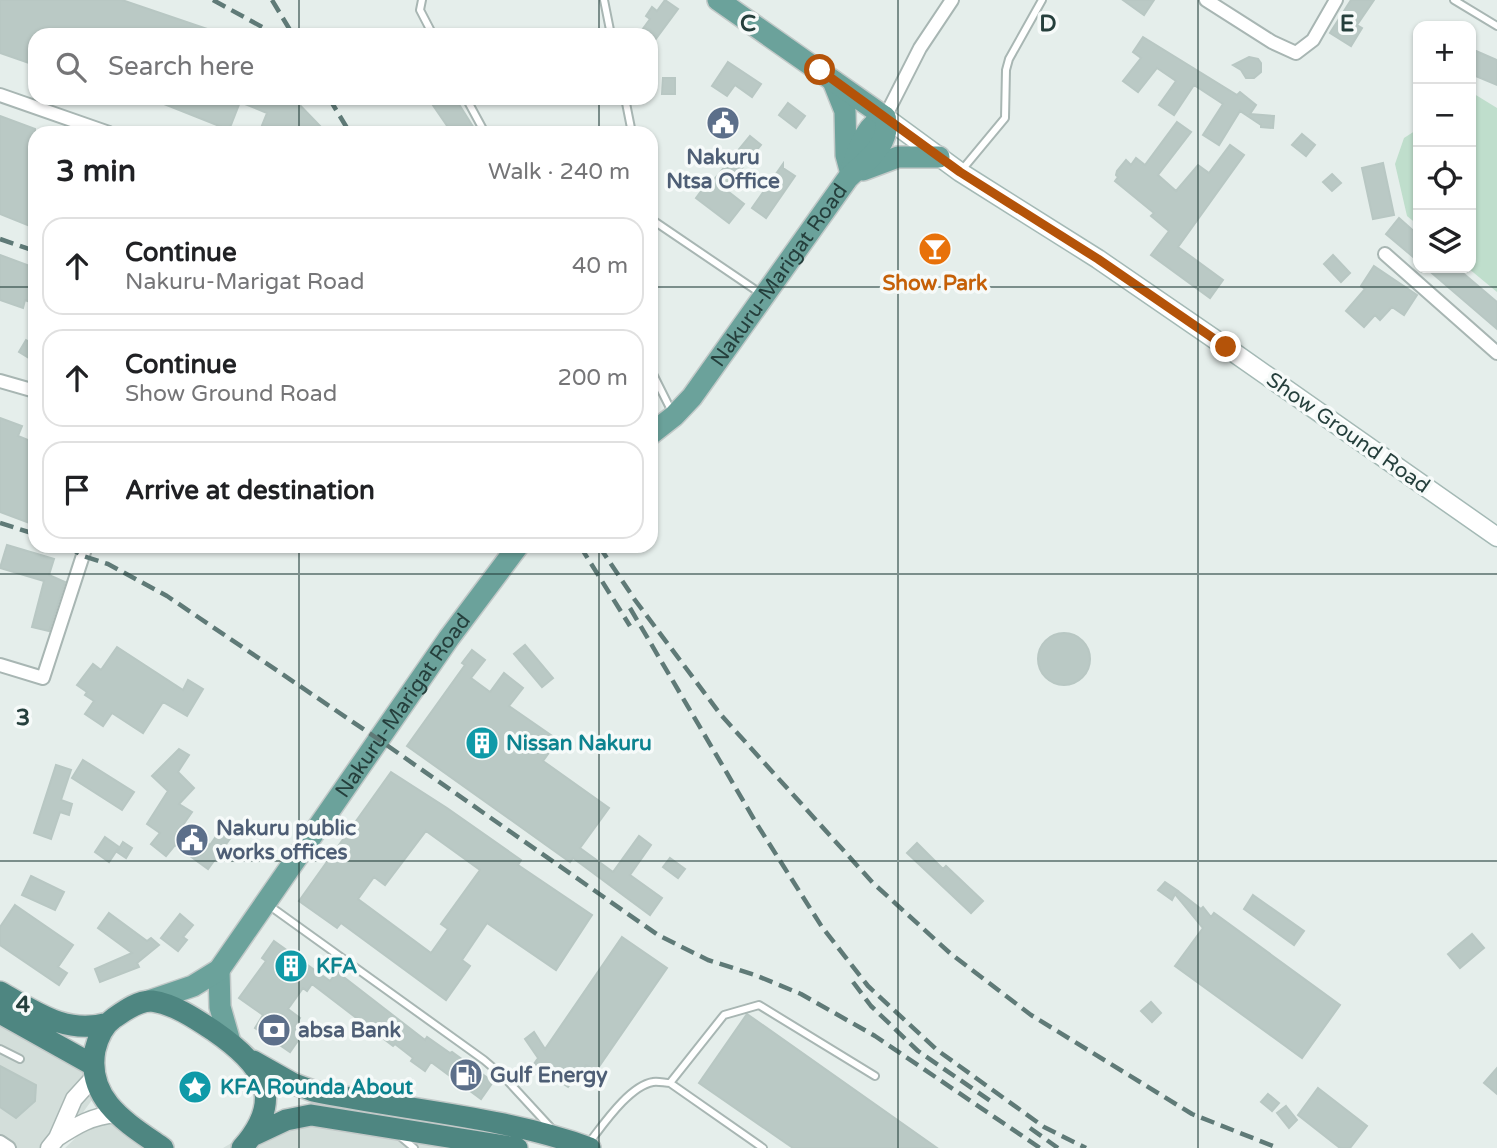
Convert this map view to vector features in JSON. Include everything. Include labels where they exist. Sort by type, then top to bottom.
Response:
[{"type":"highway","points":[[0,992],[35,1012],[77,1028],[91,1028],[108,1023],[128,1008],[149,1001],[169,1005],[201,1023],[248,1058],[258,1070],[264,1084],[266,1103],[247,1142]]},
{"type":"highway","points":[[0,1013],[93,1071]]},
{"type":"highway","points":[[108,1023],[97,1042],[93,1071],[105,1101],[116,1114],[163,1148]]},
{"type":"highway","points":[[248,1058],[292,1083],[313,1091],[559,1137],[588,1147]]},
{"type":"highway","points":[[247,1142],[286,1120],[311,1115],[517,1148]]},
{"type":"main road","points":[[718,0],[885,117]]},
{"type":"main road","points":[[832,79],[845,111],[846,155],[850,174],[898,157],[939,157]]},
{"type":"main road","name":"Show Ground Road","points":[[885,117],[960,172],[1119,274],[1497,537]]},
{"type":"main road","name":"Nakuru-Marigat Road","points":[[658,428],[692,397],[850,174],[880,146],[887,131],[885,117]]},
{"type":"main road","name":"Nakuru-Marigat Road","points":[[219,970],[441,649],[514,553]]},
{"type":"main road","points":[[149,1001],[194,986],[219,970]]},
{"type":"main road","points":[[219,970],[220,1007],[230,1042]]},
{"type":"street","points":[[885,117],[920,48],[952,0]]},
{"type":"street","points":[[1206,0],[1272,42],[1296,53],[1313,40],[1336,0]]},
{"type":"street","points":[[0,95],[28,105]]},
{"type":"street","points":[[29,105],[89,126]]},
{"type":"street","points":[[1385,254],[1497,353]]},
{"type":"street","points":[[0,381],[28,389]]},
{"type":"street","points":[[0,666],[43,678],[83,553]]},
{"type":"street","points":[[53,1143],[74,1099],[93,1071]]},
{"type":"street","points":[[53,1143],[82,1122],[97,1116],[116,1114]]},
{"type":"street","points":[[0,1142],[9,1148]]},
{"type":"lane","points":[[422,0],[420,10],[429,28]]},
{"type":"lane","points":[[604,0],[610,28]]},
{"type":"lane","points":[[960,172],[1005,118],[1009,58],[1042,0]]},
{"type":"lane","points":[[1454,0],[1497,26]]},
{"type":"lane","points":[[470,105],[481,126]]},
{"type":"lane","points":[[626,105],[631,126]]},
{"type":"lane","points":[[658,224],[764,296]]},
{"type":"lane","points":[[658,384],[674,415]]},
{"type":"lane","points":[[266,903],[484,1060],[514,1087],[559,1137]]},
{"type":"lane","points":[[670,1083],[724,1015],[760,1005],[875,1076]]},
{"type":"lane","points":[[0,1049],[19,1059]]},
{"type":"lane","points":[[588,1147],[613,1112],[639,1088],[654,1081],[670,1083],[763,1148]]},
{"type":"lane","points":[[389,1126],[414,1148]]},
{"type":"shaded area","points":[[0,1014],[97,1078],[100,1089],[57,1148],[0,1148]]},
{"type":"shaded area","points":[[108,1107],[170,1148],[65,1148]]},
{"type":"shaded area","points":[[284,1112],[506,1148],[223,1148]]},
{"type":"green space","points":[[1476,95],[1497,108],[1497,292],[1474,273]]},
{"type":"green space","points":[[1413,132],[1413,221],[1407,216],[1395,164],[1404,138]]},
{"type":"building","points":[[0,0],[122,0],[204,28],[28,28],[28,63],[0,53]]},
{"type":"building","points":[[665,0],[678,9],[658,36],[658,28],[643,28],[650,19],[646,16],[652,7],[657,11]]},
{"type":"building","points":[[1123,0],[1154,0],[1144,15]]},
{"type":"building","points":[[1351,0],[1374,0],[1357,25],[1362,28],[1351,46],[1330,33]]},
{"type":"building","points":[[1143,37],[1237,95],[1240,92],[1256,105],[1250,114],[1274,116],[1273,128],[1261,127],[1240,111],[1219,145],[1203,135],[1223,104],[1194,85],[1174,115],[1159,105],[1176,81],[1157,68],[1138,92],[1123,81],[1141,58],[1133,52]]},
{"type":"building","points":[[1476,51],[1497,60],[1497,85],[1476,76]]},
{"type":"building","points":[[1249,57],[1258,59],[1261,63],[1261,72],[1254,78],[1246,78],[1241,70],[1233,65]]},
{"type":"building","points":[[728,62],[761,84],[752,97],[735,85],[727,96],[712,86]]},
{"type":"building","points":[[663,78],[675,78],[675,94],[662,94]]},
{"type":"building","points":[[788,103],[805,116],[796,128],[779,115]]},
{"type":"building","points":[[167,105],[239,105],[231,125],[219,126]]},
{"type":"building","points":[[247,105],[300,105],[320,126],[262,126],[267,113]]},
{"type":"building","points":[[433,105],[459,105],[473,126],[447,126]]},
{"type":"building","points":[[0,116],[28,126],[28,225],[0,214]]},
{"type":"building","points":[[1177,122],[1191,132],[1158,175],[1176,191],[1198,165],[1209,173],[1230,145],[1244,155],[1178,247],[1223,280],[1210,298],[1151,255],[1169,231],[1151,216],[1154,213],[1115,181],[1118,177],[1117,171],[1126,160],[1131,165],[1136,158],[1145,165]]},
{"type":"building","points":[[1302,134],[1315,145],[1306,156],[1292,145]]},
{"type":"building","points":[[750,136],[761,145],[725,189],[744,204],[729,223],[696,198]]},
{"type":"building","points":[[1383,163],[1394,215],[1373,219],[1362,168]]},
{"type":"building","points":[[783,164],[783,168],[795,176],[766,218],[752,208]]},
{"type":"building","points":[[1332,174],[1341,183],[1332,191],[1323,182]]},
{"type":"building","points":[[1399,218],[1413,231],[1413,257],[1386,234]]},
{"type":"building","points":[[0,255],[28,265],[28,301],[25,300],[23,308],[0,300]]},
{"type":"building","points":[[1333,255],[1350,273],[1341,282],[1324,264]]},
{"type":"building","points":[[1374,266],[1417,295],[1404,315],[1392,307],[1380,320],[1375,315],[1364,327],[1346,311],[1365,289],[1361,286]]},
{"type":"building","points":[[1432,273],[1463,273],[1497,302],[1497,329]]},
{"type":"building","points":[[26,340],[28,341],[28,357],[19,352]]},
{"type":"building","points":[[0,418],[22,426],[18,436],[28,440],[28,522],[0,512]]},
{"type":"building","points":[[7,545],[54,559],[49,575],[65,582],[49,631],[32,627],[44,581],[0,568]]},
{"type":"building","points":[[1064,633],[1074,635],[1082,641],[1088,649],[1088,669],[1082,677],[1074,683],[1064,685],[1054,683],[1046,677],[1040,669],[1038,659],[1040,649],[1046,641],[1054,635]]},
{"type":"building","points":[[525,645],[553,678],[542,687],[514,654]]},
{"type":"building","points":[[117,647],[183,690],[188,680],[203,689],[187,716],[163,702],[143,733],[112,713],[103,726],[85,714],[94,701],[77,685],[93,664],[101,670]]},
{"type":"building","points":[[472,650],[485,660],[471,678],[490,692],[504,673],[523,688],[509,706],[558,740],[543,761],[609,808],[580,848],[613,872],[639,836],[651,845],[630,875],[662,898],[650,915],[573,858],[570,862],[407,746],[465,665],[462,663]]},
{"type":"building","points":[[179,749],[189,755],[178,772],[194,788],[179,804],[192,812],[183,825],[210,845],[226,822],[237,829],[208,869],[175,845],[166,856],[151,844],[160,833],[147,824],[168,791],[152,776]]},
{"type":"building","points":[[83,760],[134,792],[122,810],[72,778]]},
{"type":"building","points":[[56,765],[71,770],[61,800],[72,804],[69,815],[60,812],[51,839],[34,833]]},
{"type":"building","points":[[391,772],[521,860],[518,865],[592,915],[556,970],[487,923],[462,960],[470,966],[446,1000],[341,923],[337,928],[299,901]],"holes":[[[426,831],[480,870],[441,924],[448,929],[431,953],[358,899],[374,877],[385,885]]]},
{"type":"building","points":[[105,837],[119,847],[109,862],[95,852]]},
{"type":"building","points":[[123,842],[132,848],[126,858],[117,852]]},
{"type":"building","points":[[917,843],[943,869],[946,866],[983,901],[971,913],[907,853]]},
{"type":"building","points":[[670,858],[685,869],[678,878],[663,867]]},
{"type":"building","points":[[31,876],[64,892],[55,910],[22,895]]},
{"type":"building","points":[[1165,882],[1201,909],[1203,907],[1211,917],[1214,913],[1340,1005],[1302,1058],[1175,966],[1203,928],[1175,894],[1172,900],[1158,890]]},
{"type":"building","points":[[1253,895],[1304,931],[1294,945],[1244,909]]},
{"type":"building","points":[[15,905],[73,945],[58,967],[67,973],[59,985],[0,945],[0,927]]},
{"type":"building","points":[[109,913],[147,941],[151,938],[159,945],[137,963],[139,967],[100,982],[95,969],[132,953],[98,928]]},
{"type":"building","points":[[180,914],[193,925],[183,937],[187,940],[178,951],[161,938]]},
{"type":"building","points":[[1472,934],[1484,948],[1460,968],[1448,954]]},
{"type":"building","points":[[622,937],[667,968],[596,1071],[586,1065],[568,1087],[534,1064],[538,1058],[525,1039],[534,1032],[545,1049]]},
{"type":"building","points":[[274,941],[330,981],[337,972],[425,1040],[427,1037],[452,1052],[493,1082],[481,1099],[431,1062],[425,1071],[395,1044],[393,1046],[312,984],[307,991],[303,988],[288,1009],[300,1018],[295,1026],[304,1032],[290,1052],[255,1028],[263,1015],[239,998],[266,961],[262,958]]},
{"type":"building","points":[[1151,1002],[1161,1013],[1152,1022],[1141,1011]]},
{"type":"building","points":[[747,1014],[937,1148],[793,1148],[699,1083]]},
{"type":"building","points":[[0,1066],[36,1085],[35,1101],[16,1118],[0,1107]]},
{"type":"building","points":[[1497,1068],[1497,1094],[1484,1083]]},
{"type":"building","points":[[1318,1088],[1367,1126],[1350,1148],[1340,1148],[1298,1115]]},
{"type":"building","points":[[1268,1094],[1279,1103],[1272,1111],[1261,1102]]},
{"type":"building","points":[[1286,1106],[1297,1120],[1289,1128],[1277,1113]]},
{"type":"railway","points":[[213,0],[264,28]]},
{"type":"railway","points":[[272,0],[289,28]]},
{"type":"railway","points":[[333,105],[346,126]]},
{"type":"railway","points":[[0,239],[28,249]]},
{"type":"railway","points":[[0,523],[28,532]]},
{"type":"railway","points":[[78,553],[108,564],[167,596],[378,739],[658,935],[708,960],[801,994],[875,1036],[1040,1148]]},
{"type":"railway","points":[[584,553],[630,626]]},
{"type":"railway","points":[[604,553],[635,600],[721,715],[873,883],[951,954],[1031,1015],[1192,1114],[1278,1148]]},
{"type":"railway","points":[[630,608],[758,826],[822,927],[868,986],[937,1050],[1044,1127],[1086,1148]]},
{"type":"railway","points":[[853,982],[871,1006],[918,1051],[992,1102]]},
{"type":"railway","points":[[1030,1128],[1058,1148]]},
{"type":"place","name":"Nakuru Ntsa Office","points":[[723,123]]},
{"type":"place","name":"Show Park","points":[[935,249]]},
{"type":"place","name":"Nissan Nakuru","points":[[482,743]]},
{"type":"place","name":"Nakuru public works offices","points":[[192,840]]},
{"type":"place","name":"KFA","points":[[291,966]]},
{"type":"place","name":"absa Bank","points":[[274,1030]]},
{"type":"place","name":"Gulf Energy","points":[[466,1075]]},
{"type":"place","name":"KFA Rounda About","points":[[195,1087]]},
{"type":"route","points":[[820,70],[960,172],[1098,259],[1226,347]]}]
